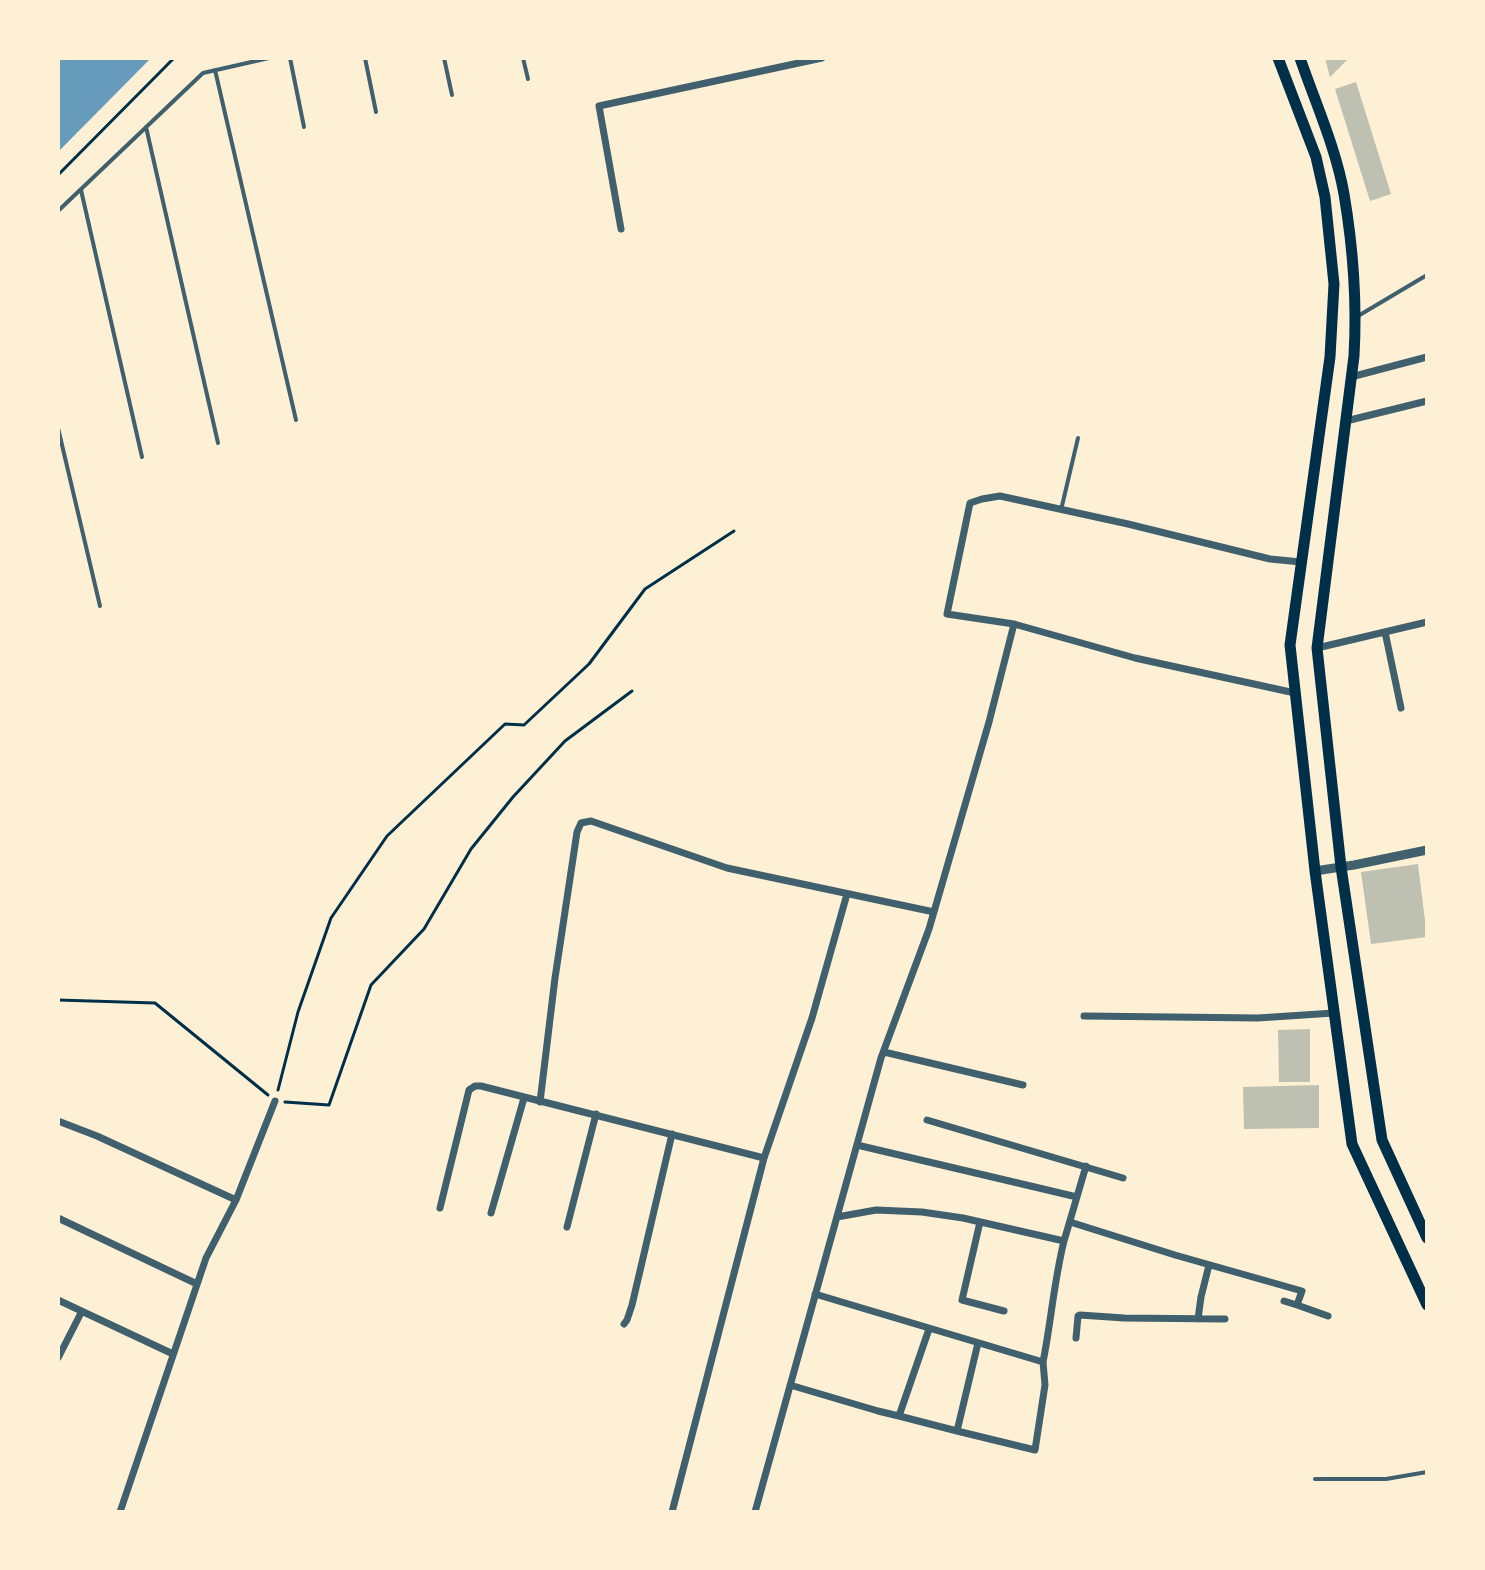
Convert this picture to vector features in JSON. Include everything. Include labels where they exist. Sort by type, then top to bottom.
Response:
[{"type":"main road","points":[[1278,58],[1316,157],[1325,197],[1334,284],[1330,357],[1290,645],[1315,871],[1352,1144],[1427,1305]]},
{"type":"main road","points":[[1300,58],[1344,193],[1356,317],[1317,648],[1341,867],[1382,1140],[1426,1235]]},
{"type":"street","points":[[621,229],[599,106],[822,58]]},
{"type":"street","points":[[1351,377],[1427,357]]},
{"type":"street","points":[[1346,421],[1427,401]]},
{"type":"street","points":[[1295,693],[1135,658],[1014,624],[947,614],[970,503],[1000,496],[1270,559],[1301,562]]},
{"type":"street","points":[[1317,648],[1427,622]]},
{"type":"street","points":[[755,1512],[884,1052],[934,912],[1014,624]]},
{"type":"street","points":[[1385,632],[1401,708]]},
{"type":"street","points":[[540,1102],[555,978],[577,832],[581,823],[591,821],[727,868],[934,912]]},
{"type":"street","points":[[1315,871],[1427,850]]},
{"type":"street","points":[[672,1512],[764,1158],[812,1018],[847,894]]},
{"type":"street","points":[[1084,1016],[1258,1018],[1334,1013]]},
{"type":"street","points":[[884,1052],[1023,1085]]},
{"type":"street","points":[[440,1208],[469,1090],[475,1086],[764,1158]]},
{"type":"street","points":[[491,1213],[524,1098]]},
{"type":"street","points":[[120,1512],[206,1258],[236,1200],[275,1101]]},
{"type":"street","points":[[567,1227],[596,1114]]},
{"type":"street","points":[[927,1120],[1123,1178]]},
{"type":"street","points":[[58,1121],[236,1200]]},
{"type":"street","points":[[624,1324],[632,1305],[672,1134]]},
{"type":"street","points":[[857,1145],[1077,1197]]},
{"type":"street","points":[[790,1385],[878,1411],[1035,1450],[1045,1385],[1043,1362],[1056,1275],[1086,1166]]},
{"type":"street","points":[[837,1217],[876,1210],[922,1212],[1064,1241]]},
{"type":"street","points":[[58,1218],[197,1284]]},
{"type":"street","points":[[980,1222],[962,1300],[1004,1311]]},
{"type":"street","points":[[1070,1222],[1302,1291],[1297,1305]]},
{"type":"street","points":[[1198,1319],[1209,1265]]},
{"type":"street","points":[[815,1294],[1043,1362]]},
{"type":"street","points":[[58,1300],[173,1354]]},
{"type":"street","points":[[1284,1301],[1328,1316]]},
{"type":"street","points":[[58,1358],[82,1311]]},
{"type":"street","points":[[1076,1338],[1080,1315],[1225,1319]]},
{"type":"street","points":[[899,1416],[929,1329]]},
{"type":"street","points":[[957,1431],[978,1343]]},
{"type":"lane","points":[[58,211],[203,73],[269,58]]},
{"type":"lane","points":[[290,58],[304,127]]},
{"type":"lane","points":[[365,58],[376,112]]},
{"type":"lane","points":[[444,58],[452,95]]},
{"type":"lane","points":[[523,58],[528,79]]},
{"type":"lane","points":[[215,70],[296,420]]},
{"type":"lane","points":[[146,127],[218,443]]},
{"type":"lane","points":[[81,190],[142,457]]},
{"type":"lane","points":[[1356,317],[1427,275]]},
{"type":"lane","points":[[58,428],[100,606]]},
{"type":"lane","points":[[1061,510],[1078,438]]},
{"type":"lane","points":[[1315,1479],[1386,1479],[1427,1472]]},
{"type":"path","points":[[58,175],[174,58]]},
{"type":"path","points":[[275,1101],[298,1012],[331,918],[387,836],[505,724],[524,725],[589,664],[645,589],[734,531]]},
{"type":"path","points":[[58,1000],[155,1003],[275,1101],[329,1105],[371,985],[424,929],[471,849],[513,797],[565,741],[632,691]]},
{"type":"water","points":[[58,58],[151,58],[58,152]]},
{"type":"building","points":[[1325,58],[1349,58],[1330,77]]},
{"type":"building","points":[[1356,82],[1391,194],[1370,201],[1335,89]]},
{"type":"building","points":[[1418,864],[1427,937],[1371,944],[1361,872]]},
{"type":"building","points":[[1310,1029],[1310,1082],[1279,1082],[1278,1030]]},
{"type":"building","points":[[1319,1085],[1319,1128],[1244,1129],[1243,1087]]}]
